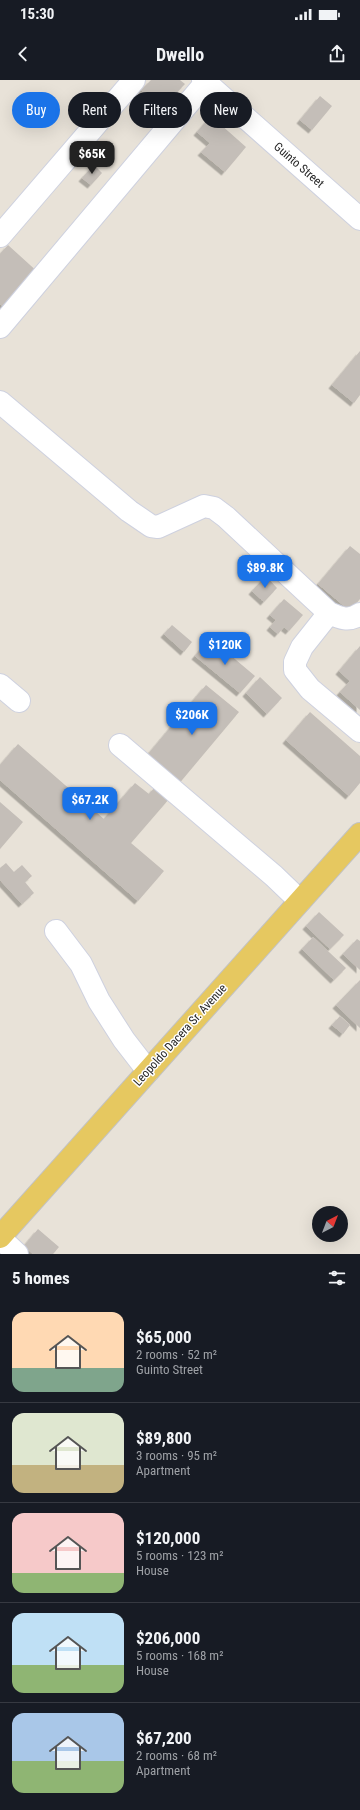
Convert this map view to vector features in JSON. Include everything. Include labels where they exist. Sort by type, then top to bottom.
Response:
[{"type":"main road","name":"Leopoldo Dacera Sr. Avenue","points":[[0,1238],[360,834]]},
{"type":"street","points":[[0,236],[134,80]]},
{"type":"street","points":[[0,327],[206,81]]},
{"type":"street","name":"Guinto Street","points":[[206,81],[360,219]]},
{"type":"street","points":[[0,402],[129,511],[150,526],[158,528],[204,506],[214,508],[329,613],[344,619],[355,618],[360,614]]},
{"type":"street","points":[[329,613],[302,646],[295,662],[295,670],[310,689],[360,731]]},
{"type":"street","points":[[0,685],[19,701]]},
{"type":"street","points":[[120,745],[274,876],[300,901]]},
{"type":"street","points":[[56,931],[81,964],[99,1001],[124,1040],[148,1071]]},
{"type":"street","points":[[0,1238],[17,1254]]},
{"type":"building","points":[[151,80],[180,80],[185,84],[177,92],[143,92],[141,90]]},
{"type":"building","points":[[320,96],[332,106],[312,130],[300,120]]},
{"type":"building","points":[[200,128],[225,128],[246,147],[225,172],[201,152],[210,143],[197,132]]},
{"type":"building","points":[[94,165],[102,173],[91,185],[82,178]]},
{"type":"building","points":[[8,245],[40,274],[7,310],[0,304],[0,254]]},
{"type":"building","points":[[360,351],[360,395],[354,403],[332,385]]},
{"type":"building","points":[[350,546],[360,554],[360,599],[350,611],[318,584]]},
{"type":"building","points":[[266,576],[277,588],[264,602],[252,591]]},
{"type":"building","points":[[284,599],[303,615],[289,631],[284,627],[278,634],[270,627],[276,620],[270,615]]},
{"type":"building","points":[[172,625],[192,642],[184,652],[164,634]]},
{"type":"building","points":[[210,638],[255,676],[240,693],[195,656]]},
{"type":"building","points":[[360,646],[360,710],[340,692],[350,681],[339,671]]},
{"type":"building","points":[[260,677],[282,698],[267,714],[246,693]]},
{"type":"building","points":[[206,685],[239,712],[177,786],[144,759]]},
{"type":"building","points":[[310,712],[360,756],[360,783],[349,796],[286,740]]},
{"type":"building","points":[[18,744],[104,819],[135,783],[149,794],[155,787],[169,799],[131,843],[164,871],[138,901],[0,780],[0,765]]},
{"type":"building","points":[[0,802],[23,822],[0,849]]},
{"type":"building","points":[[6,863],[14,872],[22,865],[32,876],[25,882],[34,893],[22,904],[0,880],[0,868]]},
{"type":"building","points":[[319,912],[344,935],[330,949],[306,926]]},
{"type":"building","points":[[313,937],[346,968],[334,980],[302,949]]},
{"type":"building","points":[[357,939],[360,941],[360,970],[343,954]]},
{"type":"building","points":[[360,980],[360,1028],[336,1005]]},
{"type":"building","points":[[340,1016],[350,1025],[343,1034],[332,1025]]},
{"type":"building","points":[[38,1229],[59,1247],[53,1254],[33,1254],[24,1246]]}]
